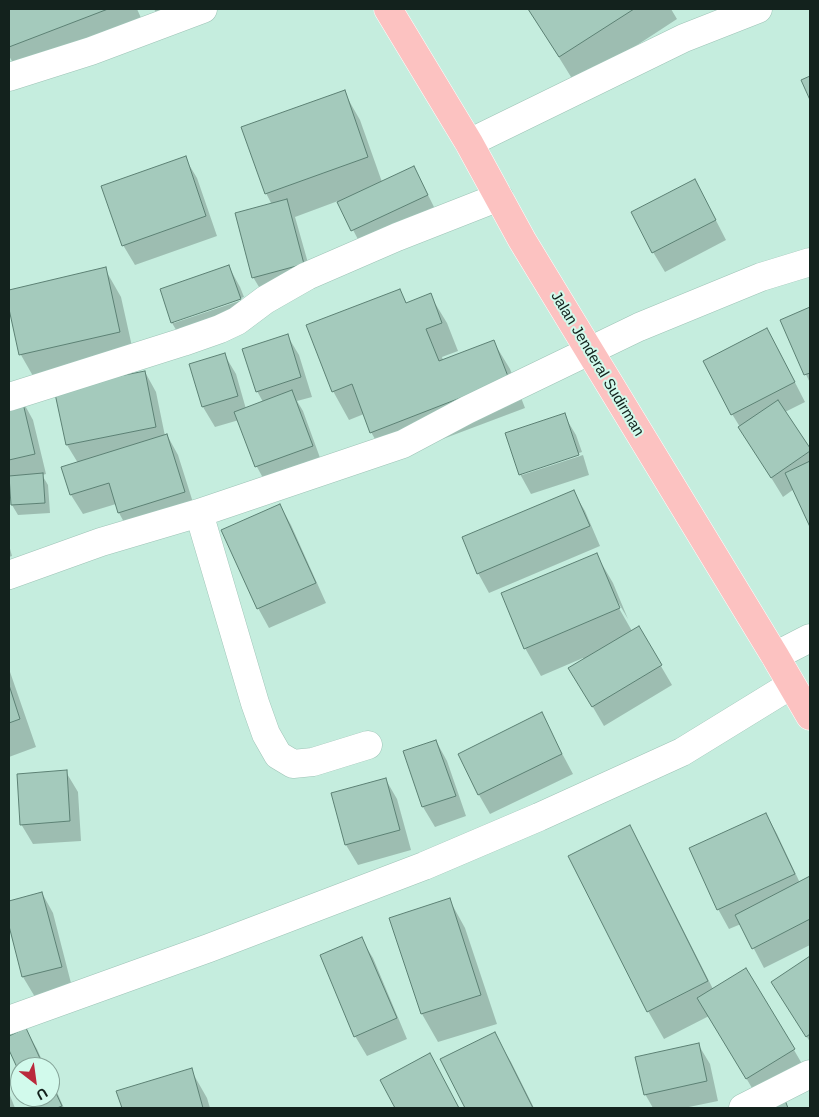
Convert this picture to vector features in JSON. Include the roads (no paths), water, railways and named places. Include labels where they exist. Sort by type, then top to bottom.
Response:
[{"type":"highway","name":"Jalan Jenderal Sudirman","points":[[388,9],[469,143],[522,240],[810,716]]},
{"type":"street","points":[[9,77],[92,52],[203,9]]},
{"type":"street","points":[[469,143],[684,38],[758,9]]},
{"type":"street","points":[[9,397],[220,329],[237,321],[265,300],[307,276],[397,237],[499,197]]},
{"type":"street","points":[[9,575],[101,542],[199,514],[403,444],[536,375],[589,352],[639,327],[761,277],[810,262]]},
{"type":"street","points":[[199,514],[255,703],[266,734],[278,755],[293,764],[313,762],[368,745]]},
{"type":"street","points":[[775,656],[810,638]]},
{"type":"street","points":[[9,1020],[209,948],[414,870],[539,817],[682,752],[791,685]]},
{"type":"street","points":[[743,1108],[810,1074]]}]
